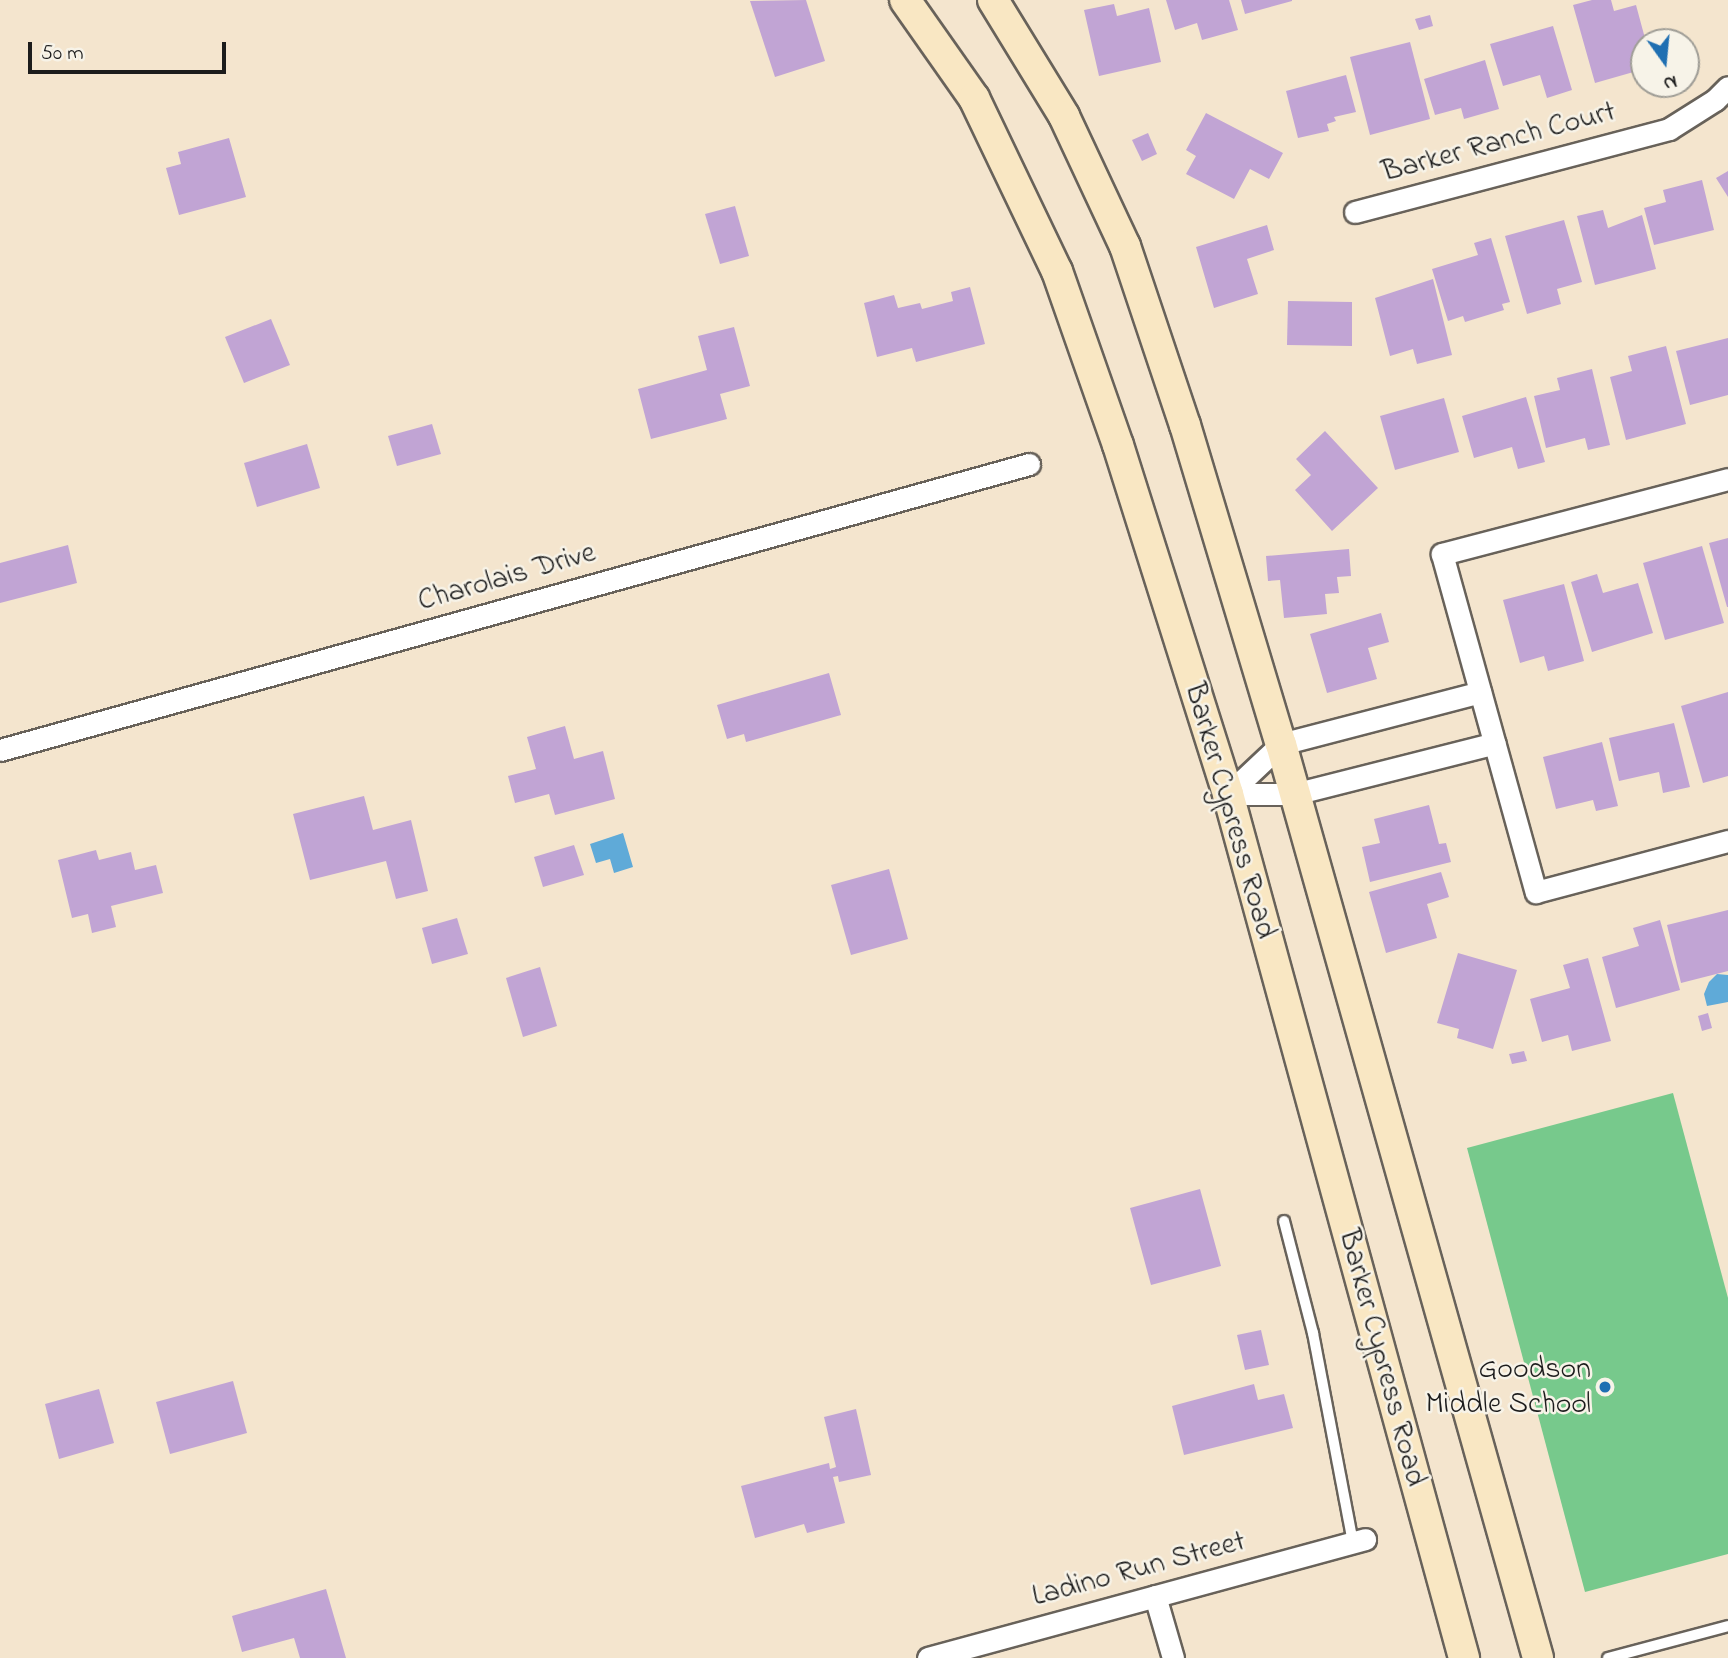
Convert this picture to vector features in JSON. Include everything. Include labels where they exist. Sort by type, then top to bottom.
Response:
[{"type":"main road","name":"Barker Cypress Road","points":[[905,0],[974,98],[1056,271],[1118,445],[1227,794],[1464,1658]]},
{"type":"main road","points":[[993,0],[1064,116],[1125,246],[1185,425],[1281,744],[1538,1658]]},
{"type":"street","name":"Barker Ranch Court","points":[[1355,212],[1669,129],[1715,100],[1728,87]]},
{"type":"street","name":"Charolais Drive","points":[[0,751],[1029,464]]},
{"type":"street","points":[[1728,479],[1442,554],[1536,892],[1728,841]]},
{"type":"street","points":[[1227,794],[1281,744],[1480,692]]},
{"type":"street","points":[[1227,794],[1294,794],[1494,743]]},
{"type":"street","name":"Ladino Run Street","points":[[928,1658],[1359,1541]]},
{"type":"street","points":[[1155,1595],[1173,1658]]},
{"type":"lane","points":[[1284,1221],[1359,1541]]},
{"type":"lane","points":[[1608,1658],[1728,1626]]},
{"type":"green space","name":"Goodson Middle School","points":[[1673,1093],[1728,1298],[1728,1554],[1585,1592],[1467,1148]]},
{"type":"water","points":[[623,833],[633,867],[614,873],[610,859],[596,863],[590,844]]},
{"type":"water","points":[[1717,974],[1728,975],[1728,1002],[1707,1006],[1704,994],[1709,982]]},
{"type":"building","points":[[806,0],[825,61],[775,77],[750,1]]},
{"type":"building","points":[[1166,0],[1229,0],[1238,30],[1202,40],[1197,23],[1175,30]]},
{"type":"building","points":[[1241,0],[1292,0],[1292,1],[1245,14]]},
{"type":"building","points":[[1592,0],[1611,0],[1614,11],[1636,5],[1642,28],[1630,28],[1630,73],[1595,83],[1573,5]]},
{"type":"building","points":[[1114,4],[1117,16],[1149,8],[1161,62],[1099,76],[1084,10]]},
{"type":"building","points":[[1430,15],[1433,26],[1419,30],[1415,19]]},
{"type":"building","points":[[1553,26],[1572,90],[1547,98],[1540,75],[1503,86],[1490,44]]},
{"type":"building","points":[[1410,42],[1430,119],[1370,135],[1350,57]]},
{"type":"building","points":[[1485,60],[1499,109],[1464,119],[1461,108],[1435,115],[1424,79]]},
{"type":"building","points":[[1346,75],[1356,112],[1334,117],[1336,121],[1327,124],[1329,131],[1298,138],[1286,91]]},
{"type":"building","points":[[1206,113],[1283,153],[1269,179],[1250,169],[1234,199],[1186,174],[1196,156],[1186,150]]},
{"type":"building","points":[[1148,133],[1157,154],[1142,161],[1132,140]]},
{"type":"building","points":[[229,138],[246,197],[179,215],[166,168],[181,164],[178,152]]},
{"type":"building","points":[[1728,171],[1728,197],[1716,178]]},
{"type":"building","points":[[1702,180],[1714,230],[1654,245],[1644,208],[1666,202],[1663,190]]},
{"type":"building","points":[[735,206],[749,256],[720,264],[705,214]]},
{"type":"building","points":[[1603,210],[1608,228],[1642,215],[1656,269],[1595,285],[1577,216]]},
{"type":"building","points":[[1564,220],[1582,282],[1557,289],[1561,304],[1527,314],[1505,236]]},
{"type":"building","points":[[1267,225],[1274,250],[1247,259],[1258,294],[1214,308],[1196,247]]},
{"type":"building","points":[[1491,238],[1510,302],[1502,304],[1504,310],[1465,322],[1463,316],[1448,321],[1432,269],[1478,255],[1474,243]]},
{"type":"building","points":[[1433,279],[1452,355],[1417,364],[1413,349],[1390,356],[1375,298]]},
{"type":"building","points":[[970,287],[985,344],[916,362],[912,348],[877,357],[864,303],[894,295],[898,308],[920,303],[922,309],[953,301],[951,292]]},
{"type":"building","points":[[1288,301],[1352,302],[1352,346],[1287,345]]},
{"type":"building","points":[[271,319],[290,365],[244,383],[225,337]]},
{"type":"building","points":[[734,327],[750,386],[720,394],[727,419],[651,439],[638,389],[707,370],[698,336]]},
{"type":"building","points":[[1728,338],[1728,395],[1690,405],[1676,351]]},
{"type":"building","points":[[1666,346],[1686,424],[1626,440],[1610,377],[1632,371],[1628,356]]},
{"type":"building","points":[[1592,369],[1610,445],[1588,450],[1585,438],[1546,448],[1534,396],[1560,390],[1557,378]]},
{"type":"building","points":[[1526,397],[1545,462],[1518,469],[1512,447],[1474,458],[1462,416]]},
{"type":"building","points":[[1444,398],[1459,452],[1395,470],[1380,416]]},
{"type":"building","points":[[432,424],[441,454],[397,466],[388,436]]},
{"type":"building","points":[[1325,431],[1378,488],[1332,531],[1295,490],[1311,475],[1296,459]]},
{"type":"building","points":[[307,444],[320,488],[257,507],[244,463]]},
{"type":"building","points":[[1728,538],[1728,607],[1727,607],[1709,543]]},
{"type":"building","points":[[68,545],[77,583],[0,603],[0,563]]},
{"type":"building","points":[[1702,546],[1724,623],[1665,640],[1643,563]]},
{"type":"building","points":[[1349,549],[1351,576],[1337,577],[1339,593],[1325,594],[1327,614],[1284,618],[1280,580],[1268,581],[1266,556]]},
{"type":"building","points":[[1597,574],[1603,593],[1638,583],[1653,633],[1592,652],[1571,582]]},
{"type":"building","points":[[1564,584],[1584,661],[1548,671],[1544,656],[1520,663],[1503,600]]},
{"type":"building","points":[[1381,613],[1389,642],[1368,648],[1377,679],[1327,693],[1310,634]]},
{"type":"building","points":[[829,673],[841,715],[746,742],[744,734],[727,739],[717,705]]},
{"type":"building","points":[[1728,692],[1728,776],[1703,783],[1681,706]]},
{"type":"building","points":[[1674,723],[1690,787],[1663,793],[1659,772],[1619,781],[1609,738]]},
{"type":"building","points":[[565,726],[574,759],[603,751],[615,799],[555,815],[549,794],[515,803],[508,776],[536,769],[527,737]]},
{"type":"building","points":[[1602,742],[1618,806],[1596,811],[1593,800],[1556,809],[1543,757]]},
{"type":"building","points":[[364,796],[373,830],[411,820],[428,891],[396,899],[386,861],[310,880],[293,814]]},
{"type":"building","points":[[1429,805],[1439,844],[1446,843],[1451,862],[1370,882],[1362,847],[1380,843],[1374,819]]},
{"type":"building","points":[[574,845],[584,875],[543,887],[534,857]]},
{"type":"building","points":[[96,850],[99,860],[131,852],[135,870],[156,865],[163,893],[111,906],[116,927],[92,933],[88,914],[72,918],[58,860]]},
{"type":"building","points":[[889,869],[908,939],[851,955],[831,885]]},
{"type":"building","points":[[1441,872],[1449,897],[1427,904],[1437,938],[1386,953],[1369,892]]},
{"type":"building","points":[[1728,910],[1728,971],[1681,983],[1667,925]]},
{"type":"building","points":[[457,918],[468,954],[432,964],[422,928]]},
{"type":"building","points":[[1660,920],[1680,990],[1616,1008],[1602,957],[1639,946],[1633,928]]},
{"type":"building","points":[[1458,953],[1517,970],[1493,1049],[1457,1038],[1459,1029],[1437,1023]]},
{"type":"building","points":[[1588,958],[1611,1041],[1572,1051],[1568,1035],[1542,1042],[1530,999],[1570,988],[1563,965]]},
{"type":"building","points":[[540,967],[557,1026],[523,1037],[506,978]]},
{"type":"building","points":[[1708,1013],[1712,1028],[1702,1031],[1698,1016]]},
{"type":"building","points":[[1524,1051],[1527,1061],[1512,1064],[1509,1054]]},
{"type":"building","points":[[1200,1189],[1221,1266],[1151,1285],[1130,1208]]},
{"type":"building","points":[[1261,1330],[1269,1365],[1245,1370],[1237,1335]]},
{"type":"building","points":[[233,1381],[247,1433],[170,1454],[156,1402]]},
{"type":"building","points":[[1254,1384],[1258,1400],[1284,1394],[1293,1428],[1184,1455],[1172,1406]]},
{"type":"building","points":[[99,1389],[114,1443],[59,1459],[45,1404]]},
{"type":"building","points":[[856,1409],[871,1475],[839,1482],[838,1476],[833,1477],[845,1523],[807,1533],[804,1524],[755,1538],[741,1486],[829,1463],[830,1469],[836,1467],[824,1417]]},
{"type":"building","points":[[326,1589],[346,1658],[300,1658],[294,1638],[242,1652],[232,1616]]},
{"type":"place","name":"Goodson Middle School","points":[[1605,1387]]}]
